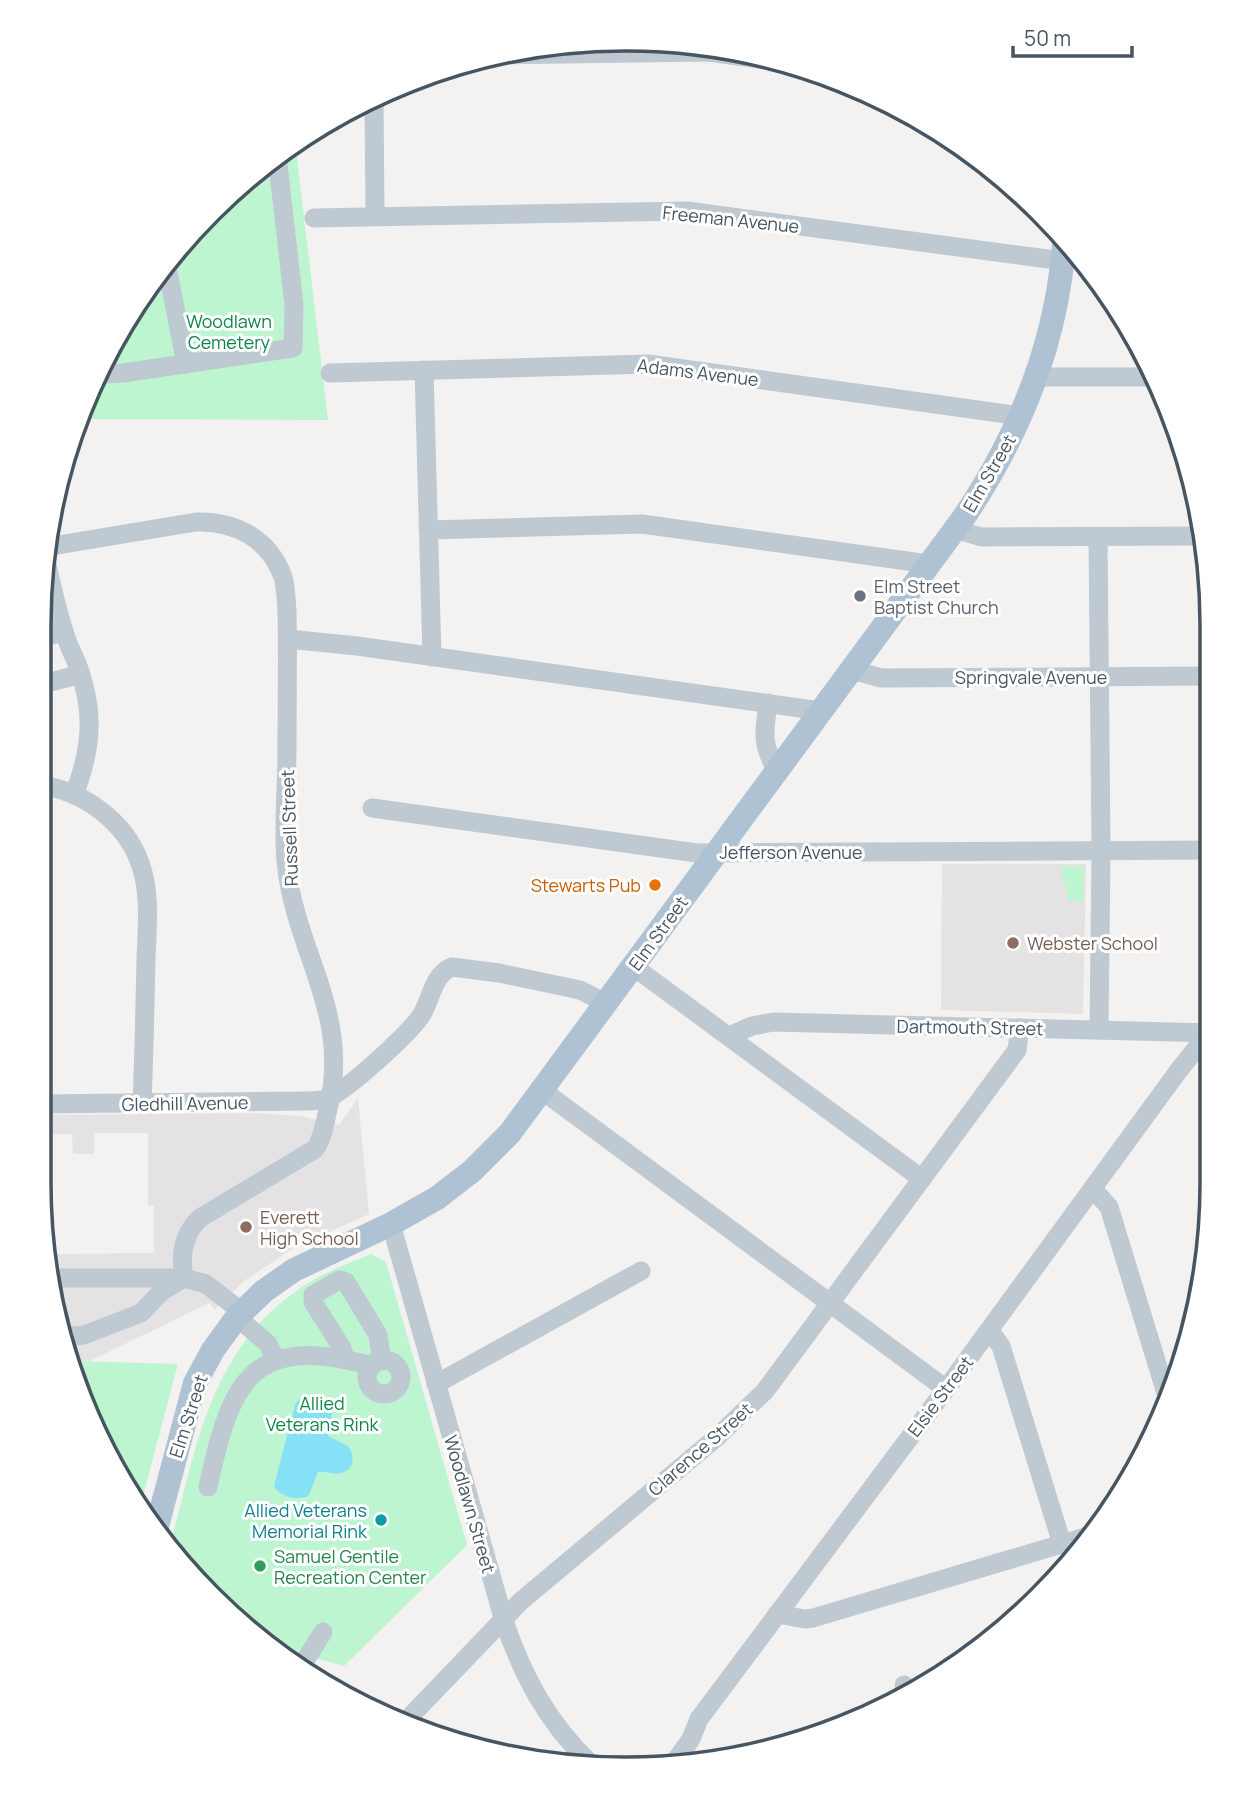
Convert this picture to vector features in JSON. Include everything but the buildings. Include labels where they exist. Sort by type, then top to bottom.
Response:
[{"type":"main road","name":"Elm Street","points":[[159,1517],[195,1383],[213,1350],[239,1315],[264,1291],[294,1270],[391,1224],[437,1198],[472,1171],[510,1133],[955,529],[995,468],[1021,416],[1051,327],[1063,253]]},
{"type":"street","points":[[570,54],[668,53]]},
{"type":"street","points":[[374,109],[375,216]]},
{"type":"street","points":[[109,373],[293,348],[293,293],[278,169]]},
{"type":"street","name":"Freeman Avenue","points":[[314,218],[687,211],[1062,252]]},
{"type":"street","points":[[169,277],[186,364]]},
{"type":"street","name":"Adams Avenue","points":[[330,373],[651,364],[1021,416]]},
{"type":"street","points":[[424,370],[432,657]]},
{"type":"street","points":[[1035,377],[1144,377]]},
{"type":"street","name":"Russell Street","points":[[57,545],[216,521],[251,535],[276,562],[284,580],[288,639],[288,875],[302,937],[321,984],[330,1019],[335,1070],[319,1142],[310,1153],[208,1213],[192,1226],[185,1243],[184,1278]]},
{"type":"street","points":[[428,530],[642,524],[929,564]]},
{"type":"street","points":[[955,529],[981,537],[1193,536]]},
{"type":"street","points":[[1098,537],[1101,850],[1099,1030]]},
{"type":"street","points":[[52,585],[64,632],[87,694],[90,722],[85,766],[74,795]]},
{"type":"street","points":[[51,635],[64,632]]},
{"type":"street","points":[[288,639],[821,711]]},
{"type":"street","name":"Springvale Avenue","points":[[852,670],[881,678],[1200,676]]},
{"type":"street","points":[[51,682],[81,674]]},
{"type":"street","points":[[768,703],[764,734],[766,750],[777,772]]},
{"type":"street","points":[[51,789],[74,795],[97,808],[114,823],[141,863],[146,892],[142,1104]]},
{"type":"street","name":"Jefferson Avenue","points":[[372,808],[694,852],[1200,850]]},
{"type":"street","points":[[634,967],[922,1179]]},
{"type":"street","points":[[331,1097],[361,1074],[413,1026],[429,1002],[439,976],[449,968],[499,973],[580,990],[607,1003]]},
{"type":"street","name":"Dartmouth Street","points":[[729,1036],[752,1026],[773,1022],[1200,1034]]},
{"type":"street","name":"Clarence Street","points":[[412,1715],[522,1601],[738,1419],[770,1384],[1017,1050],[1020,1028]]},
{"type":"street","name":"Elsie Street","points":[[680,1754],[691,1739],[699,1719],[1093,1189],[1200,1051]]},
{"type":"street","points":[[543,1091],[946,1389]]},
{"type":"street","name":"Gledhill Avenue","points":[[51,1104],[312,1101],[331,1097]]},
{"type":"street","points":[[1093,1189],[1109,1205],[1163,1384]]},
{"type":"street","name":"Woodlawn Street","points":[[391,1224],[504,1621],[518,1661],[538,1701],[579,1755]]},
{"type":"street","points":[[436,1384],[641,1271]]},
{"type":"street","points":[[59,1278],[184,1278],[206,1284],[268,1344],[276,1360]]},
{"type":"street","points":[[72,1336],[84,1335],[141,1313],[161,1292],[184,1278]]},
{"type":"street","points":[[208,1487],[219,1437],[232,1400],[255,1371],[291,1355],[377,1363],[378,1335],[346,1282],[339,1280],[313,1295],[313,1302],[342,1348],[345,1359]]},
{"type":"street","points":[[989,1330],[1001,1346],[1062,1545]]},
{"type":"street","points":[[777,1614],[813,1618],[1074,1541]]},
{"type":"street","points":[[306,1660],[323,1632]]},
{"type":"shaded area","name":"Webster School","points":[[942,864],[1086,864],[1083,1014],[941,1010]]},
{"type":"shaded area","name":"Everett High School","points":[[358,1098],[369,1214],[292,1249],[244,1281],[215,1310],[209,1303],[90,1361],[79,1361],[62,1295],[56,1254],[154,1253],[154,1206],[148,1206],[148,1133],[94,1133],[94,1154],[73,1154],[72,1134],[51,1134],[51,1115],[253,1113],[300,1116],[339,1125]]},
{"type":"green space","name":"Woodlawn Cemetery","points":[[297,155],[328,420],[90,419],[110,371],[128,338],[170,276],[219,219],[247,193]]},
{"type":"green space","points":[[1062,866],[1084,867],[1083,902],[1067,901],[1067,886],[1062,882]]},
{"type":"green space","name":"Allied Veterans Rink","points":[[371,1254],[386,1262],[467,1545],[344,1666],[296,1653],[276,1638],[219,1589],[173,1535],[200,1433],[229,1366],[249,1336],[275,1308],[308,1283]]},
{"type":"green space","points":[[79,1361],[178,1364],[143,1495],[110,1437]]},
{"type":"water","points":[[305,1397],[329,1405],[332,1413],[328,1436],[348,1446],[352,1462],[349,1469],[341,1473],[318,1472],[309,1495],[295,1498],[285,1496],[274,1486],[295,1405]]},
{"type":"place","name":"Elm Street Baptist Church","points":[[860,596]]},
{"type":"place","name":"Stewarts Pub","points":[[655,885]]},
{"type":"place","name":"Webster School","points":[[1013,943]]},
{"type":"place","name":"Everett High School","points":[[246,1227]]},
{"type":"place","name":"Allied Veterans Memorial Rink","points":[[381,1520]]},
{"type":"place","name":"Samuel Gentile Recreation Center","points":[[260,1566]]}]
